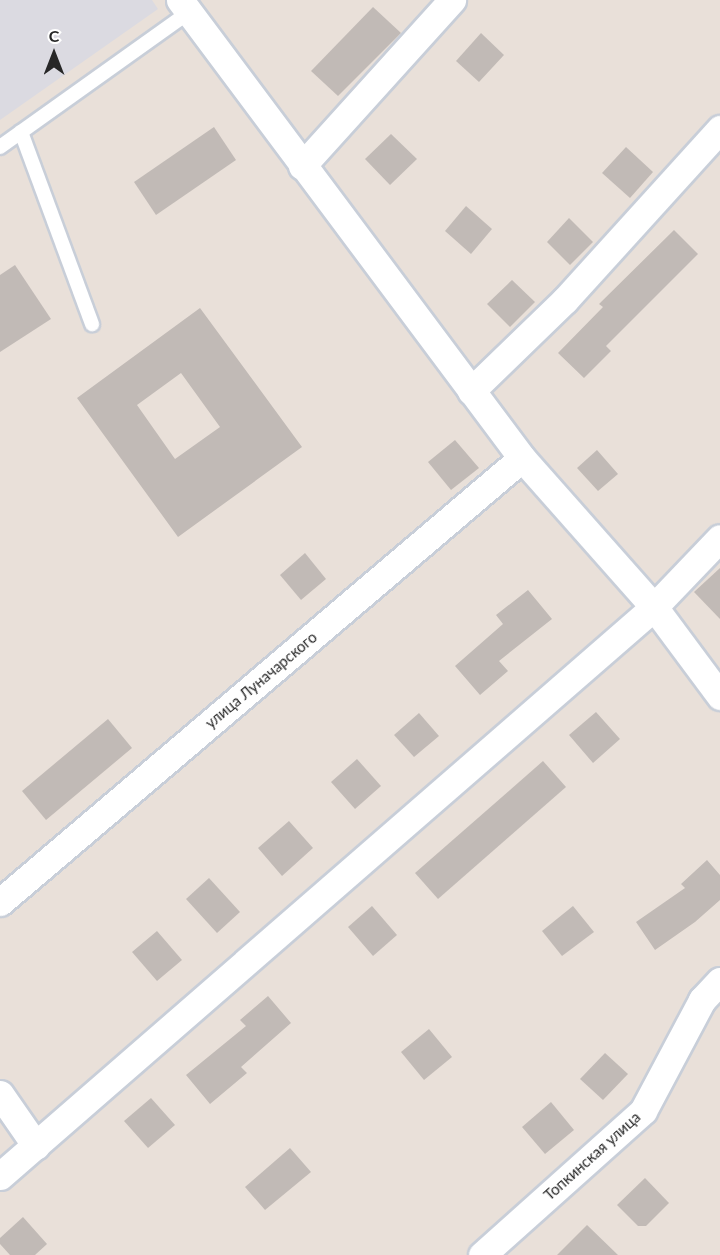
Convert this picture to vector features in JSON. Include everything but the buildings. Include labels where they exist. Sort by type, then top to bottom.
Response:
[{"type":"street","points":[[302,166],[452,0]]},
{"type":"street","points":[[184,6],[522,458],[654,607],[720,696]]},
{"type":"street","points":[[471,391],[565,300],[720,129]]},
{"type":"street","name":"улица Луначарского","points":[[0,902],[522,458]]},
{"type":"street","points":[[0,1176],[654,607],[720,538]]},
{"type":"street","name":"Топкинская улица","points":[[482,1255],[643,1111],[702,1000],[720,981]]},
{"type":"street","points":[[0,1094],[36,1146]]},
{"type":"lane","points":[[0,147],[184,6]]},
{"type":"lane","points":[[21,132],[92,324]]},
{"type":"shaded area","points":[[0,0],[152,0],[158,9],[0,120]]}]
